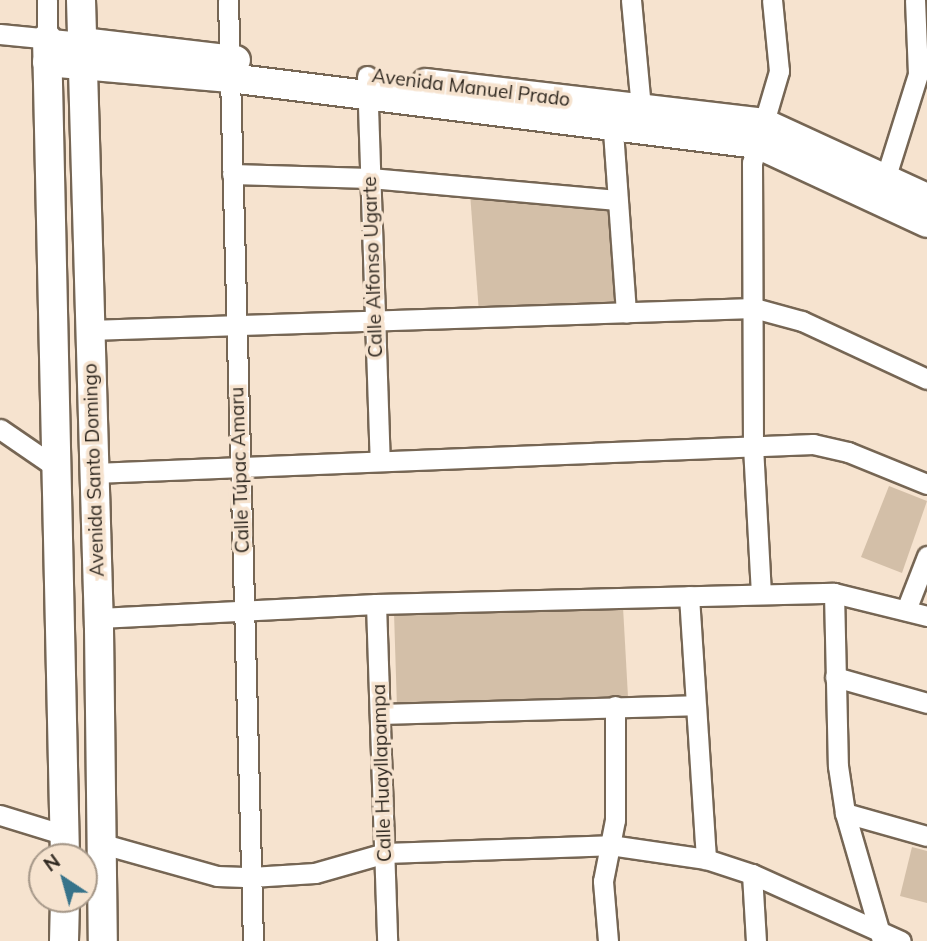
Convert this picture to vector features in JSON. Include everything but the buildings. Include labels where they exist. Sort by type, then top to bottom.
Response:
[{"type":"street","points":[[47,0],[47,50]]},
{"type":"street","name":"Avenida Santo Domingo","points":[[81,0],[99,618],[103,941]]},
{"type":"street","name":"Calle Túpac Amaru","points":[[228,0],[253,941]]},
{"type":"street","points":[[631,0],[641,108]]},
{"type":"street","points":[[761,594],[753,447],[752,163],[779,71],[772,0]]},
{"type":"street","points":[[882,190],[918,74],[915,0]]},
{"type":"street","name":"Avenida Manuel Prado","points":[[0,34],[47,50],[367,85],[760,134]]},
{"type":"street","name":"Avenida Santo Domingo","points":[[47,50],[65,843]]},
{"type":"street","name":"Calle Alfonso Ugarte","points":[[367,85],[380,458]]},
{"type":"street","name":"Avenida Manuel Prado","points":[[612,116],[641,108],[760,134],[882,190],[927,223]]},
{"type":"street","points":[[612,116],[626,313]]},
{"type":"street","points":[[232,174],[370,178],[617,200]]},
{"type":"street","name":"Avenida Manuel Prado","points":[[882,190],[927,198]]},
{"type":"street","points":[[89,330],[237,328],[754,308],[802,321],[927,379]]},
{"type":"street","points":[[0,429],[57,468]]},
{"type":"street","points":[[94,473],[380,458],[813,444],[848,452],[927,484]]},
{"type":"street","points":[[906,610],[927,556]]},
{"type":"street","points":[[834,593],[835,677],[845,813],[882,936]]},
{"type":"street","points":[[99,618],[376,604],[834,593],[927,616]]},
{"type":"street","points":[[689,596],[706,859]]},
{"type":"street","name":"Calle Huayllapampa","points":[[376,604],[387,941]]},
{"type":"street","points":[[835,677],[927,703]]},
{"type":"street","points":[[380,714],[694,705]]},
{"type":"street","points":[[608,941],[603,881],[615,820],[615,706]]},
{"type":"street","points":[[845,813],[927,836]]},
{"type":"street","points":[[0,815],[59,843]]},
{"type":"street","points":[[103,844],[217,876],[251,877],[315,873],[385,853],[610,845],[706,859],[752,874],[882,936],[901,941]]},
{"type":"street","points":[[752,874],[756,941]]},
{"type":"street","points":[[64,941],[65,913]]},
{"type":"shaded area","points":[[470,193],[610,205],[617,307],[479,313]]},
{"type":"shaded area","points":[[889,486],[927,501],[902,573],[861,557]]},
{"type":"shaded area","points":[[623,607],[628,697],[397,709],[394,612]]},
{"type":"shaded area","points":[[912,847],[927,851],[927,903],[900,896]]}]
